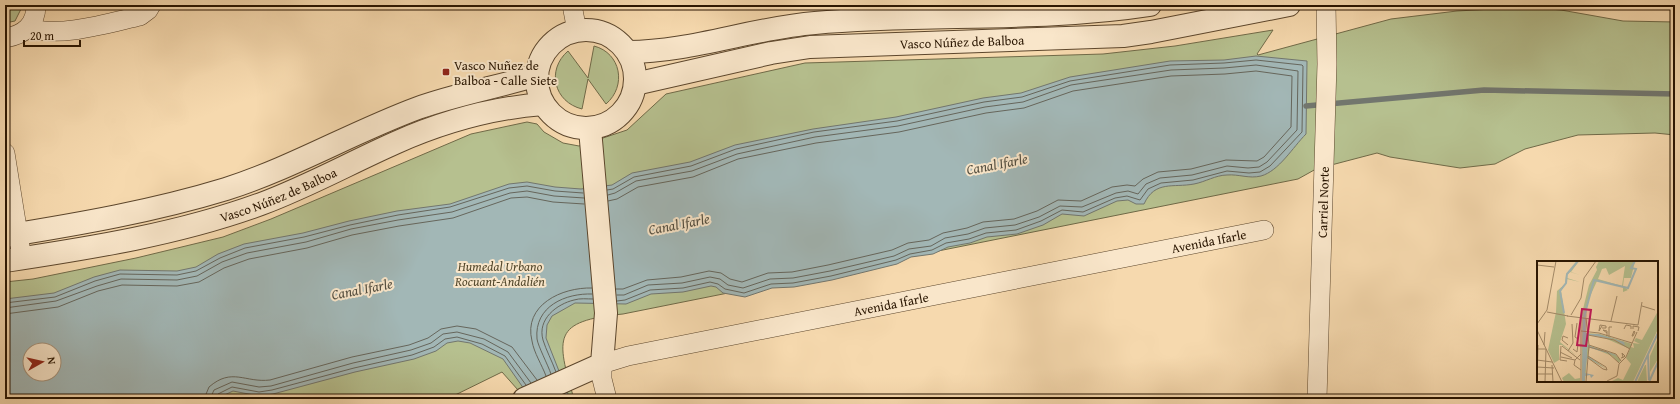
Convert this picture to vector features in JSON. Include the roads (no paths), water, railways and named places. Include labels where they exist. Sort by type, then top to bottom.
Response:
[{"type":"street","points":[[5,38],[17,36],[29,28],[35,17],[36,5]]},
{"type":"street","points":[[29,28],[45,32],[64,31],[140,16],[148,10],[151,5]]},
{"type":"street","points":[[572,5],[577,30]]},
{"type":"street","name":"Vasco Núñez de Balboa","points":[[628,52],[649,52],[767,29],[814,23],[998,10],[1089,12],[1150,5]]},
{"type":"street","name":"Vasco Núñez de Balboa","points":[[635,84],[756,56],[810,47],[1123,36],[1158,31],[1289,5]]},
{"type":"street","name":"Carriel Norte","points":[[1317,399],[1327,64],[1326,5]]},
{"type":"street","points":[[998,10],[999,40]]},
{"type":"street","points":[[577,30],[596,31],[606,34],[622,45],[628,52],[634,68],[635,84],[631,101],[621,115],[607,124],[590,129],[567,125],[553,116],[543,104],[539,94],[537,75],[541,59],[550,46],[562,36],[577,30]]},
{"type":"street","name":"Vasco Núñez de Balboa","points":[[12,235],[132,212],[221,190],[273,172],[417,109],[464,94],[537,75]]},
{"type":"street","name":"Vasco Núñez de Balboa","points":[[14,260],[126,240],[235,213],[286,194],[395,143],[427,130],[489,112],[543,104]]},
{"type":"street","points":[[590,129],[606,313],[602,379],[607,399]]},
{"type":"street","points":[[5,154],[14,260]]},
{"type":"street","name":"Avenida Ifarle","points":[[524,399],[602,364],[652,350],[1264,230]]},
{"type":"water","name":"Humedal Urbano Rocuant-Andalién","points":[[1256,56],[1307,61],[1306,134],[1280,164],[1268,173],[1261,176],[1248,177],[1223,175],[1194,184],[1165,186],[1159,188],[1148,196],[1144,204],[1136,204],[1128,200],[1117,201],[1084,216],[1062,214],[1043,225],[1017,234],[987,237],[970,243],[948,247],[933,254],[911,257],[897,264],[832,280],[794,287],[772,288],[745,297],[723,293],[716,287],[711,286],[683,292],[651,294],[626,304],[575,303],[552,316],[547,325],[546,338],[570,399],[531,399],[503,359],[470,343],[458,341],[447,343],[436,351],[414,359],[355,372],[273,394],[259,396],[233,391],[216,399],[5,399],[5,299],[54,293],[94,277],[120,270],[177,271],[196,267],[218,254],[244,244],[303,233],[349,221],[397,211],[450,204],[509,184],[527,182],[555,187],[581,189],[612,185],[632,173],[690,162],[735,145],[813,129],[896,117],[983,98],[1021,93],[1070,77],[1170,61],[1224,60]]},
{"type":"waterway","points":[[1306,106],[1484,90],[1675,94]]},
{"type":"place","name":"Vasco Nuñez de Balboa - Calle Siete","points":[[446,72]]},
{"type":"water label","name":"Canal Ifarle","points":[[997,164]]},
{"type":"water label","name":"Canal Ifarle","points":[[679,224]]},
{"type":"water label","name":"Canal Ifarle","points":[[362,289]]}]
